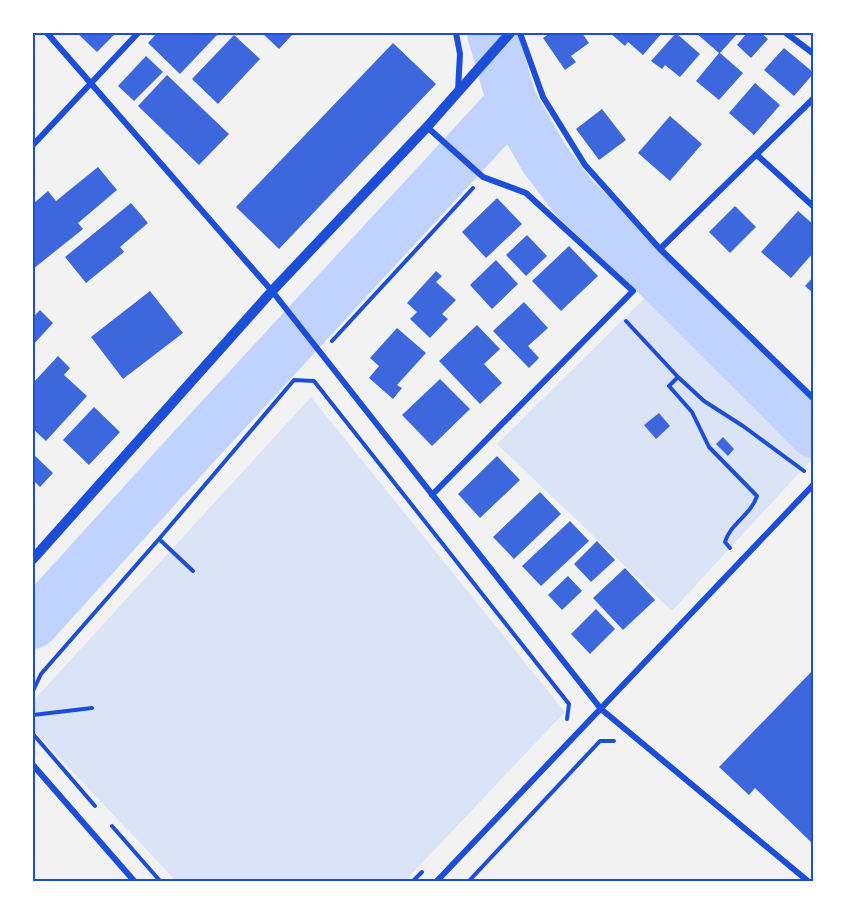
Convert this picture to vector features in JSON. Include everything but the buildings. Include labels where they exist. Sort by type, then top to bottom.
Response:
[{"type":"street","points":[[48,33],[273,291],[601,709],[809,882]]},
{"type":"street","points":[[33,145],[138,33]]},
{"type":"street","points":[[456,33],[460,54],[458,91]]},
{"type":"street","points":[[33,559],[273,291],[427,127],[510,33]]},
{"type":"street","points":[[520,33],[543,97],[585,165],[660,249],[814,399]]},
{"type":"street","points":[[786,33],[814,54]]},
{"type":"street","points":[[660,249],[814,98]]},
{"type":"street","points":[[427,127],[483,177],[526,193],[633,291],[432,495]]},
{"type":"street","points":[[757,155],[814,207]]},
{"type":"street","points":[[436,882],[814,484]]},
{"type":"street","points":[[33,765],[135,882]]},
{"type":"path","points":[[321,353],[483,177]]},
{"type":"path","points":[[615,310],[704,401],[743,426],[806,473]]},
{"type":"path","points":[[678,376],[669,386],[692,412],[709,447],[757,496],[754,506],[727,535],[725,542],[742,561]]},
{"type":"path","points":[[33,692],[41,674],[159,540],[294,380],[314,381],[569,704],[568,718],[560,727]]},
{"type":"path","points":[[159,540],[193,571]]},
{"type":"path","points":[[33,715],[92,708]]},
{"type":"path","points":[[33,734],[95,807]]},
{"type":"path","points":[[468,882],[600,741],[615,741]]},
{"type":"path","points":[[111,825],[161,882]]},
{"type":"path","points":[[412,882],[424,869]]},
{"type":"shaded area","points":[[650,293],[812,459],[672,611],[497,444]]},
{"type":"shaded area","points":[[311,397],[565,712],[404,882],[177,882],[33,730],[33,701]]},
{"type":"waterway","points":[[492,33],[512,102],[544,158],[574,198],[650,269],[814,433]]},
{"type":"waterway","points":[[33,624],[512,102]]}]
